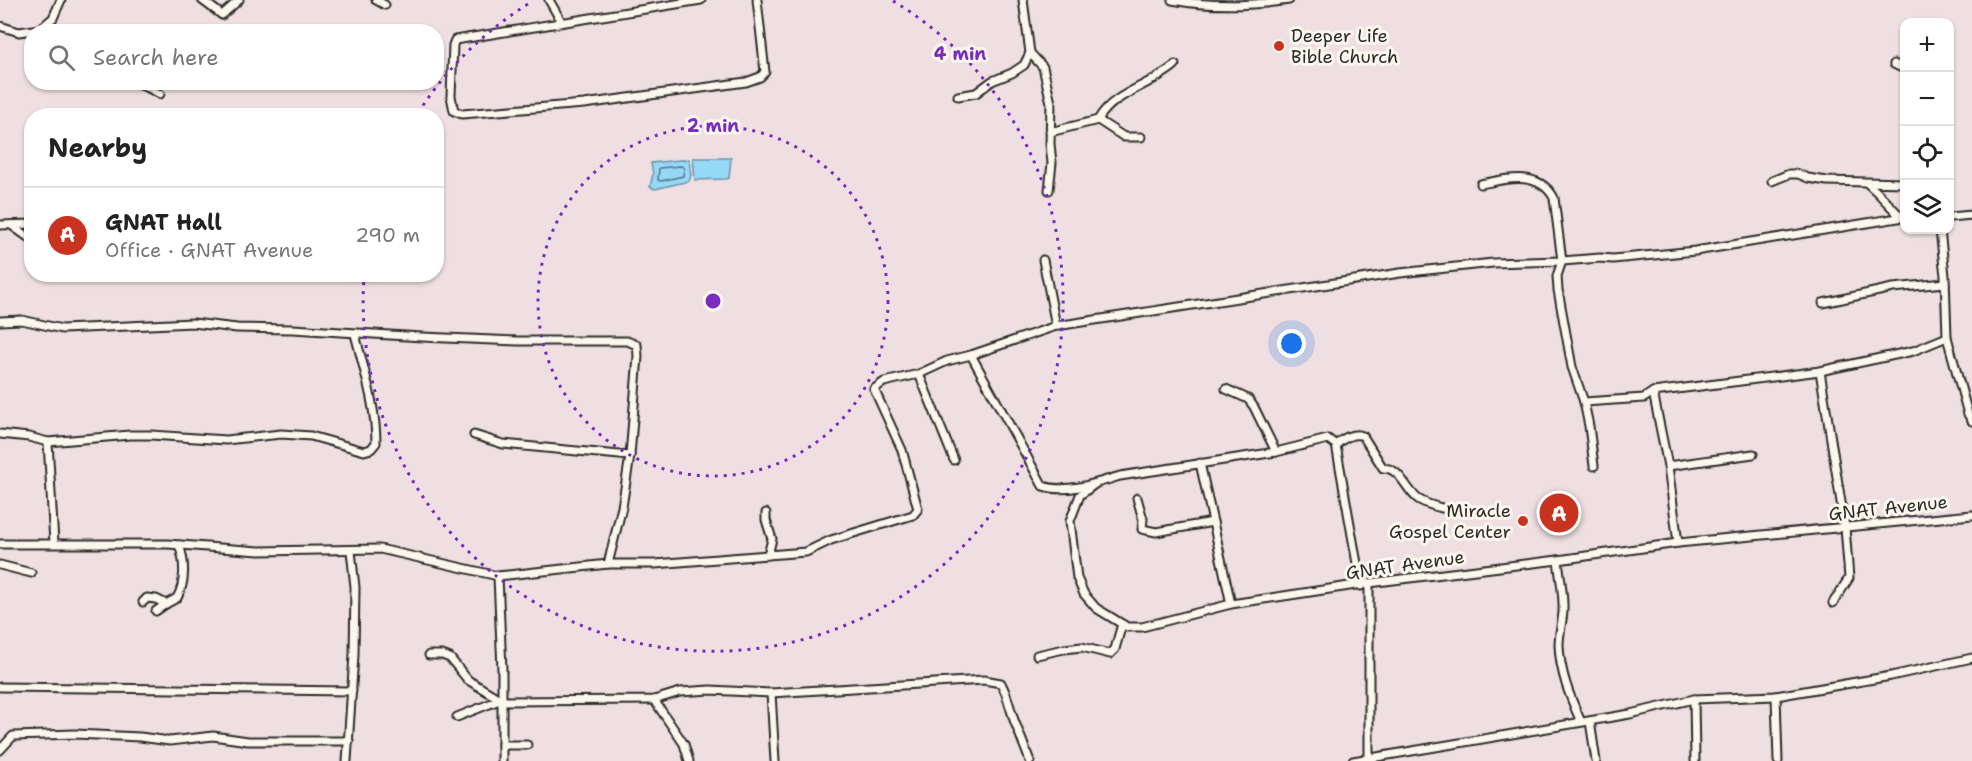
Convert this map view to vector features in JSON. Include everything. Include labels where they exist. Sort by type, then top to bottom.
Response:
[{"type":"street","points":[[48,24],[53,18],[61,0]]},
{"type":"street","points":[[202,0],[222,15],[239,0]]},
{"type":"street","points":[[376,0],[385,5]]},
{"type":"street","points":[[549,0],[561,21]]},
{"type":"street","points":[[701,0],[455,40],[451,96],[454,111],[462,114],[584,104],[746,82],[760,77],[765,72],[757,0]]},
{"type":"street","points":[[958,96],[976,93],[992,81],[1024,65],[1030,53],[1023,0]]},
{"type":"street","points":[[1172,0],[1198,5],[1239,5],[1289,0]]},
{"type":"street","points":[[0,26],[24,32]]},
{"type":"street","points":[[1030,53],[1043,67],[1051,103],[1052,163],[1049,190]]},
{"type":"street","points":[[1894,64],[1900,67]]},
{"type":"street","points":[[1050,132],[1098,120],[1103,111],[1152,79],[1166,73],[1175,65]]},
{"type":"street","points":[[152,90],[160,94]]},
{"type":"street","points":[[1098,120],[1124,137],[1141,137]]},
{"type":"street","points":[[1772,181],[1790,174],[1798,174],[1827,181],[1900,183]]},
{"type":"street","points":[[1482,184],[1521,177],[1541,184],[1551,191],[1554,198],[1562,261],[1557,276],[1558,290],[1572,367],[1584,402],[1594,466]]},
{"type":"street","points":[[1866,183],[1900,214]]},
{"type":"street","points":[[1954,217],[1972,215]]},
{"type":"street","points":[[0,544],[179,545],[259,551],[380,549],[498,576],[608,564],[655,564],[806,552],[831,540],[916,513],[918,509],[902,450],[874,389],[884,382],[919,374],[947,361],[971,356],[1056,326],[1400,273],[1493,263],[1613,259],[1695,251],[1900,217]]},
{"type":"street","points":[[0,225],[24,224]]},
{"type":"street","points":[[11,225],[24,234]]},
{"type":"street","points":[[1940,234],[1947,337],[1968,414],[1972,421]]},
{"type":"street","points":[[1042,260],[1056,326]]},
{"type":"street","points":[[1823,303],[1893,288],[1945,283]]},
{"type":"street","points":[[0,321],[22,320],[62,329],[126,328],[193,323],[237,328],[517,341],[627,341],[637,345],[630,456],[622,507],[608,564]]},
{"type":"street","points":[[0,434],[29,437],[48,442],[130,435],[226,440],[281,434],[311,436],[364,451],[371,449],[376,443],[374,406],[355,334]]},
{"type":"street","points":[[1584,402],[1644,398],[1653,392],[1820,371],[1912,351],[1947,337]]},
{"type":"street","points":[[971,356],[1043,486],[1053,490],[1095,484],[1120,476],[1276,452],[1328,439],[1336,445],[1365,585],[1369,758]]},
{"type":"street","points":[[1820,371],[1845,527],[1849,578],[1833,603]]},
{"type":"street","points":[[919,374],[954,460]]},
{"type":"street","points":[[1226,389],[1248,399],[1276,452]]},
{"type":"street","points":[[1653,392],[1668,466],[1678,543]]},
{"type":"street","points":[[1336,445],[1349,436],[1358,434],[1363,436],[1383,468],[1390,468],[1401,476],[1418,498],[1432,507],[1454,511]]},
{"type":"street","points":[[474,435],[502,444],[630,456]]},
{"type":"street","points":[[48,442],[54,543]]},
{"type":"street","points":[[1668,466],[1753,454]]},
{"type":"street","points":[[1200,463],[1231,604]]},
{"type":"street","points":[[1037,656],[1082,647],[1110,654],[1115,649],[1122,624],[1096,608],[1084,594],[1077,579],[1070,522],[1080,495],[1095,484]]},
{"type":"street","points":[[1137,498],[1143,519],[1142,529],[1156,532],[1213,522]]},
{"type":"street","points":[[766,513],[772,539],[768,555]]},
{"type":"street","name":"GNAT Avenue","points":[[1122,624],[1127,627],[1142,627],[1231,604],[1678,543],[1972,515]]},
{"type":"street","points":[[156,612],[177,598],[183,581],[183,557],[179,545]]},
{"type":"street","points":[[347,761],[355,587],[351,551]]},
{"type":"street","points":[[1558,560],[1563,592],[1559,644],[1562,667],[1567,690],[1581,722]]},
{"type":"street","points":[[0,565],[31,573]]},
{"type":"street","points":[[498,576],[502,761]]},
{"type":"street","points":[[143,602],[147,598],[166,604]]},
{"type":"street","points":[[429,656],[442,655],[450,658],[468,680],[502,701]]},
{"type":"street","points":[[1353,761],[1590,721],[1694,699],[1776,696],[1891,676],[1972,658]]},
{"type":"street","points":[[457,717],[496,701],[654,700],[690,692],[771,693],[984,680],[1000,683],[1030,761]]},
{"type":"street","points":[[0,687],[352,691]]},
{"type":"street","points":[[771,693],[775,761]]},
{"type":"street","points":[[1776,696],[1778,761]]},
{"type":"street","points":[[1694,699],[1695,761]]},
{"type":"street","points":[[654,700],[684,744],[689,761]]},
{"type":"street","points":[[1590,721],[1596,761]]},
{"type":"street","points":[[0,750],[13,736],[34,735],[75,734],[170,741],[213,736],[248,741],[349,741]]},
{"type":"street","points":[[502,745],[527,745]]},
{"type":"water","points":[[693,158],[731,158],[729,178],[695,180]]},
{"type":"water","points":[[689,159],[691,176],[689,181],[655,189],[650,187],[653,174],[651,163]]},
{"type":"place","name":"Deeper Life Bible Church","points":[[1279,46]]},
{"type":"place","name":"GNAT Hall","points":[[1559,513]]},
{"type":"place","name":"Miracle Gospel Center","points":[[1523,521]]}]
